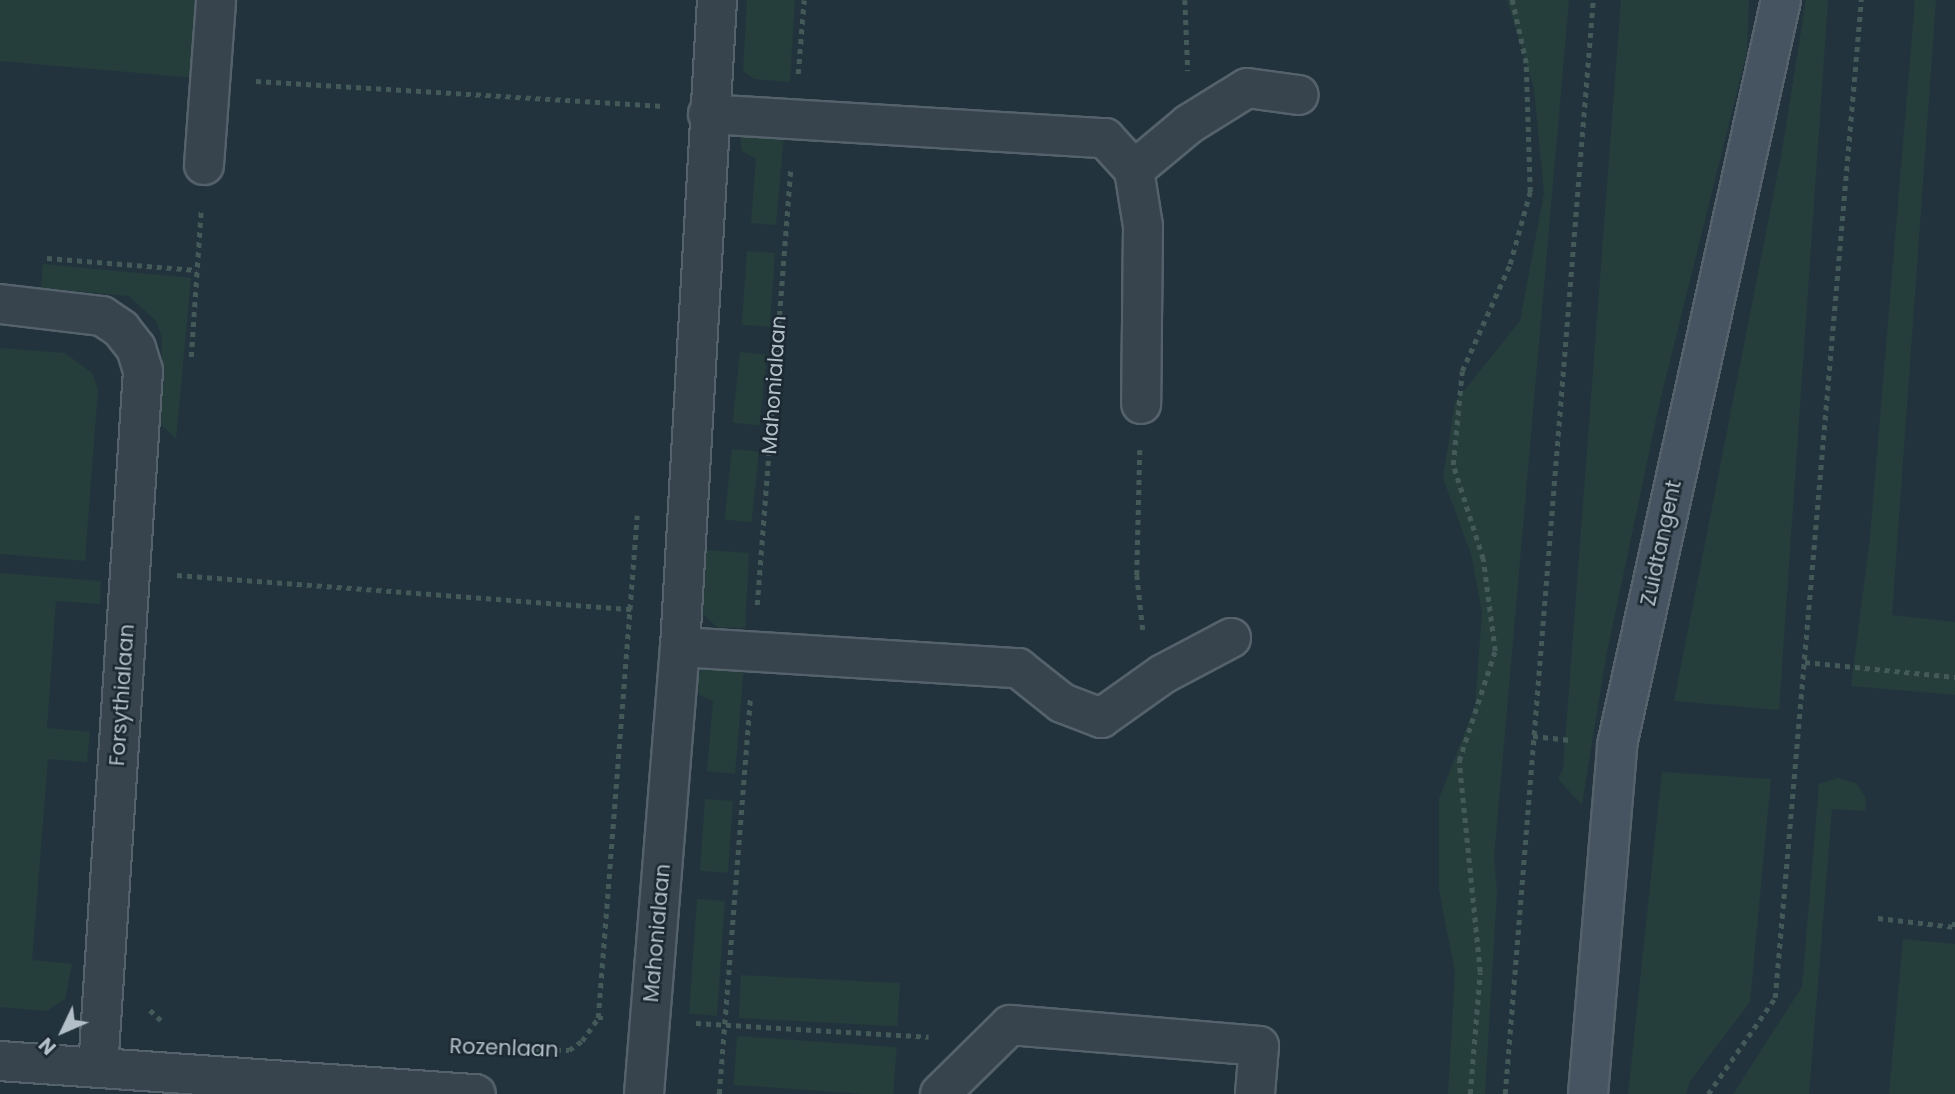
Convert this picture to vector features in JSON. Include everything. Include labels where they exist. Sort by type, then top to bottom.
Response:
[{"type":"main road","name":"Zuidtangent","points":[[1588,1094],[1617,745],[1781,0]]},
{"type":"street","points":[[204,165],[216,0]]},
{"type":"street","name":"Mahonialaan","points":[[644,1094],[680,629],[708,111],[717,0]]},
{"type":"street","points":[[1134,170],[1189,124],[1247,88],[1299,94]]},
{"type":"street","points":[[708,111],[1105,138],[1134,170],[1143,226],[1141,404]]},
{"type":"street","name":"Forsythialaan","points":[[0,304],[79,310],[102,316],[121,329],[136,348],[143,371],[98,1068]]},
{"type":"street","points":[[680,629],[753,651],[1018,668],[1062,703],[1101,718],[1163,674],[1231,638]]},
{"type":"street","points":[[940,1094],[1010,1025],[1259,1046],[1255,1094]]},
{"type":"street","points":[[0,1061],[476,1094]]},
{"type":"path","name":"Mahonialaan","points":[[719,1094],[804,0]]},
{"type":"path","points":[[1185,0],[1189,124]]},
{"type":"path","points":[[1470,1094],[1480,972],[1459,761],[1494,651],[1483,559],[1453,465],[1462,371],[1510,264],[1530,192],[1526,62],[1512,0]]},
{"type":"path","points":[[1505,1094],[1594,0]]},
{"type":"path","points":[[1708,1094],[1775,998],[1861,0]]},
{"type":"path","points":[[210,78],[708,111]]},
{"type":"path","points":[[39,258],[197,270]]},
{"type":"path","points":[[1141,404],[1139,607],[1144,634],[1163,674]]},
{"type":"path","points":[[131,571],[680,629]]},
{"type":"path","points":[[1805,662],[1955,677]]},
{"type":"path","points":[[1878,918],[1955,927],[1955,917]]},
{"type":"path","points":[[145,999],[156,1018],[169,1026]]},
{"type":"path","name":"Rozenlaan","points":[[483,1049],[551,1053],[582,1041],[597,1018],[993,1041]]},
{"type":"green space","points":[[0,0],[203,0],[196,78],[0,61]]},
{"type":"green space","points":[[747,0],[795,0],[790,82],[754,79],[743,71]]},
{"type":"green space","points":[[1507,0],[1569,0],[1494,858],[1497,892],[1485,1094],[1448,1094],[1455,972],[1439,890],[1439,799],[1475,706],[1482,612],[1471,554],[1443,478],[1455,402],[1520,321],[1544,193],[1534,88]]},
{"type":"green space","points":[[1621,0],[1749,0],[1747,51],[1660,401],[1606,657],[1582,805],[1558,779],[1563,769]]},
{"type":"green space","points":[[1806,0],[1828,0],[1779,710],[1674,701],[1782,151]]},
{"type":"green space","points":[[1915,0],[1936,0],[1892,615],[1955,622],[1955,695],[1851,686],[1870,538]]},
{"type":"green space","points":[[785,123],[776,225],[751,223],[756,159],[742,151],[739,132]]},
{"type":"green space","points":[[747,251],[775,253],[770,327],[742,325]]},
{"type":"green space","points":[[43,264],[191,278],[176,439],[160,423],[162,338],[156,321],[129,296],[41,288]]},
{"type":"green space","points":[[0,348],[65,353],[92,373],[98,389],[85,561],[0,554]]},
{"type":"green space","points":[[740,352],[767,355],[759,425],[733,423]]},
{"type":"green space","points":[[732,449],[759,452],[751,522],[725,520]]},
{"type":"green space","points":[[706,550],[749,553],[745,628],[717,627],[701,612]]},
{"type":"green space","points":[[0,573],[101,581],[100,604],[56,601],[47,728],[90,732],[87,762],[48,759],[32,960],[72,964],[65,999],[47,1011],[0,1007]]},
{"type":"green space","points":[[707,666],[744,666],[735,774],[707,771],[713,701],[700,695],[696,685],[698,674]]},
{"type":"green space","points":[[1662,772],[1771,779],[1750,1002],[1690,1081],[1686,1094],[1628,1094]]},
{"type":"green space","points":[[1838,778],[1856,783],[1866,798],[1865,811],[1832,809],[1809,1094],[1733,1094],[1802,987],[1819,784]]},
{"type":"green space","points":[[705,799],[733,801],[728,873],[700,871]]},
{"type":"green space","points":[[697,899],[725,901],[717,1016],[689,1014]]},
{"type":"green space","points":[[1903,939],[1955,944],[1955,1094],[1889,1094]]},
{"type":"green space","points":[[741,975],[900,983],[898,1026],[739,1018]]},
{"type":"green space","points":[[737,1036],[897,1047],[893,1094],[734,1085]]}]
